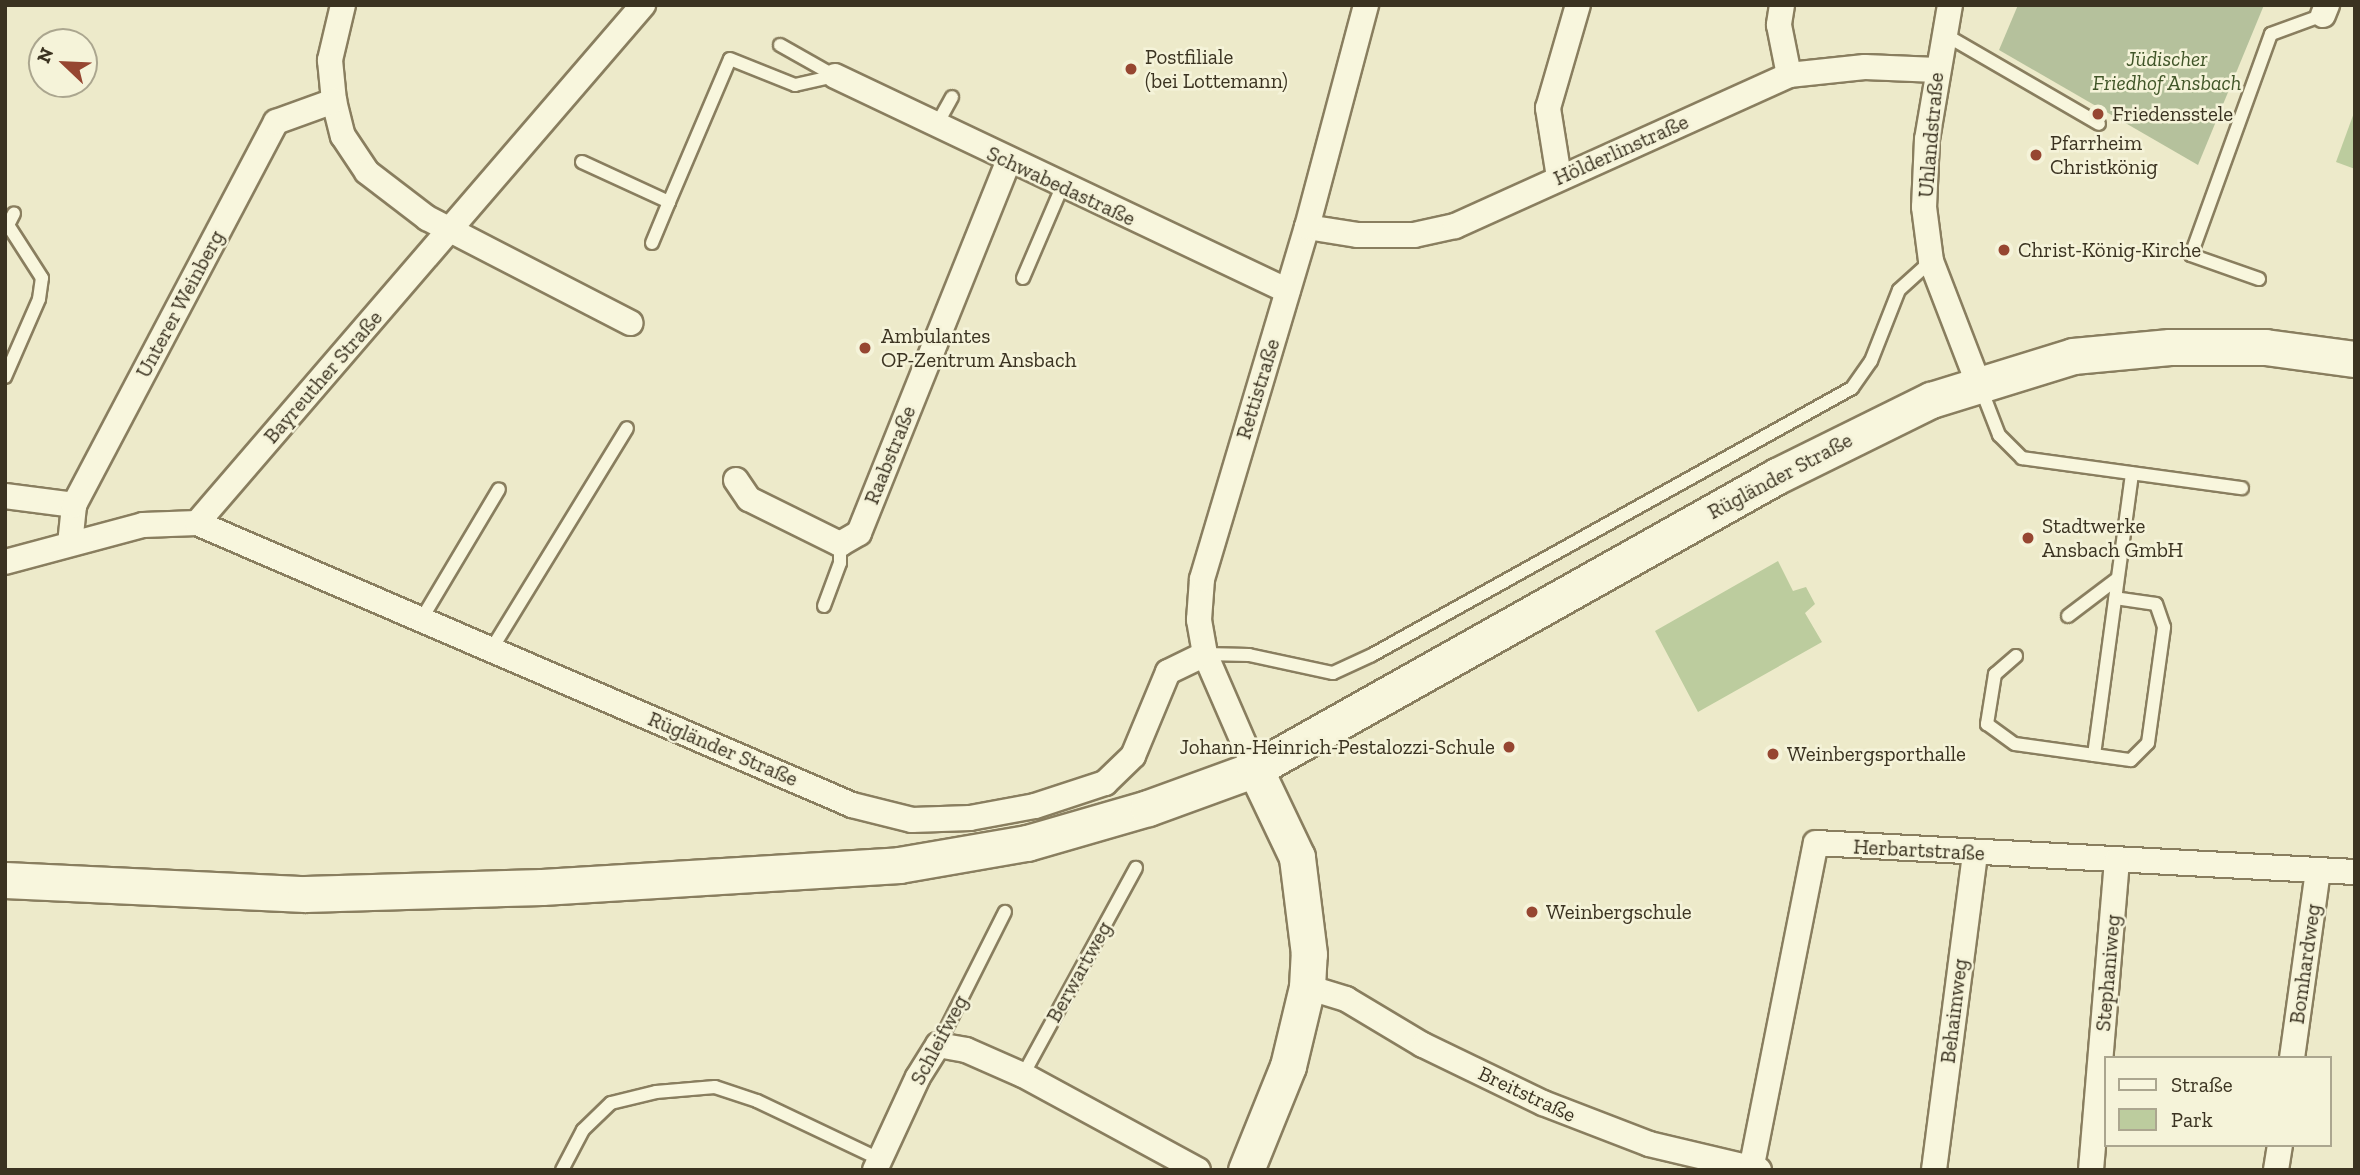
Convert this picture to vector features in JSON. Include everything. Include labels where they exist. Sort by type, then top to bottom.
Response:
[{"type":"main road","name":"Rügländer Straße","points":[[5,880],[305,894],[652,883],[899,865],[1027,843],[1148,808],[1255,769],[1777,475],[1931,400],[1978,383],[2073,356],[2170,347],[2265,347],[2355,359]]},
{"type":"main road","points":[[1246,1170],[1288,1066],[1307,987],[1309,954],[1297,858],[1255,769]]},
{"type":"street","points":[[344,5],[330,60],[334,101],[343,136],[367,172],[448,230],[630,323]]},
{"type":"street","name":"Bayreuther Straße","points":[[197,523],[643,5]]},
{"type":"street","name":"Rettistraße","points":[[1255,769],[1205,654],[1199,620],[1202,579],[1307,227],[1366,5]]},
{"type":"street","points":[[1559,177],[1548,108],[1578,5]]},
{"type":"street","points":[[1782,5],[1779,25],[1789,75]]},
{"type":"street","name":"Uhlandstraße","points":[[1950,5],[1937,70],[1926,153],[1924,207],[1931,261],[1978,383]]},
{"type":"street","name":"Hölderlinstraße","points":[[1307,227],[1358,234],[1414,235],[1455,226],[1789,75],[1840,68],[1937,70]]},
{"type":"street","name":"Schwabedastraße","points":[[835,76],[1008,162],[1288,291]]},
{"type":"street","name":"Unterer Weinberg","points":[[70,544],[74,505],[276,122],[334,101]]},
{"type":"street","name":"Raabstraße","points":[[840,544],[859,533],[1008,162]]},
{"type":"street","points":[[736,480],[749,499],[840,544]]},
{"type":"street","points":[[5,496],[74,505]]},
{"type":"street","points":[[5,562],[143,525],[197,523]]},
{"type":"street","name":"Rügländer Straße","points":[[197,523],[852,805],[912,820],[970,818],[1035,806],[1105,783],[1133,756],[1168,672],[1205,654]]},
{"type":"street","name":"Herbartstraße","points":[[1754,1169],[1815,843],[2355,872]]},
{"type":"street","name":"Behaimweg","points":[[1934,1170],[1975,853]]},
{"type":"street","name":"Stephaniweg","points":[[2091,1170],[2117,860]]},
{"type":"street","name":"Bomhardweg","points":[[2292,1056],[2318,871]]},
{"type":"street","name":"Breitstraße","points":[[1307,987],[1346,999],[1423,1045],[1543,1103],[1650,1144],[1754,1169]]},
{"type":"street","points":[[938,1045],[966,1050],[1023,1076],[1198,1170]]},
{"type":"street","name":"Schleifweg","points":[[877,1164],[938,1045]]},
{"type":"street","points":[[2276,1170],[2280,1147]]},
{"type":"lane","points":[[2259,279],[2191,255],[2271,34],[2325,10]]},
{"type":"lane","points":[[1944,34],[2099,124]]},
{"type":"lane","name":"Schwabedastraße","points":[[780,45],[835,76]]},
{"type":"lane","points":[[652,243],[730,59],[795,85],[835,76]]},
{"type":"lane","points":[[936,127],[952,97]]},
{"type":"lane","points":[[582,162],[669,202]]},
{"type":"lane","points":[[1023,278],[1062,187]]},
{"type":"lane","points":[[5,377],[39,299],[42,278],[8,225],[13,212]]},
{"type":"lane","points":[[1205,654],[1249,655],[1333,673],[1372,655],[1852,388],[1871,361],[1899,290],[1931,261]]},
{"type":"lane","points":[[1978,383],[1998,435],[2022,458],[2242,488]]},
{"type":"lane","points":[[491,650],[627,428]]},
{"type":"lane","points":[[2094,755],[2132,474]]},
{"type":"lane","points":[[421,620],[499,489]]},
{"type":"lane","points":[[824,606],[840,563],[840,544]]},
{"type":"lane","points":[[2067,616],[2117,579]]},
{"type":"lane","points":[[2016,656],[1995,674],[1987,724],[2015,744],[2131,760],[2148,743],[2164,627],[2156,604],[2115,598]]},
{"type":"lane","name":"Berwartweg","points":[[1023,1076],[1136,868]]},
{"type":"lane","name":"Schleifweg","points":[[938,1045],[1005,912]]},
{"type":"lane","points":[[562,1170],[583,1130],[611,1103],[656,1092],[715,1087],[757,1101],[877,1164]]},
{"type":"green space","name":"Jüdischer Friedhof Ansbach","points":[[2018,5],[2264,5],[2198,165],[1999,50]]},
{"type":"green space","points":[[2355,110],[2355,169],[2336,162]]},
{"type":"green space","points":[[1778,561],[1793,591],[1806,587],[1815,604],[1805,613],[1822,642],[1698,712],[1655,631]]},
{"type":"place","name":"Postfiliale (bei Lottemann)","points":[[1131,69]]},
{"type":"place","name":"Friedensstele","points":[[2098,114]]},
{"type":"place","name":"Pfarrheim Christkönig","points":[[2036,155]]},
{"type":"place","name":"Christ-König-Kirche","points":[[2004,250]]},
{"type":"place","name":"Ambulantes OP-Zentrum Ansbach","points":[[865,348]]},
{"type":"place","name":"Stadtwerke Ansbach GmbH","points":[[2028,538]]},
{"type":"place","name":"Johann-Heinrich-Pestalozzi-Schule","points":[[1509,747]]},
{"type":"place","name":"Weinbergsporthalle","points":[[1773,754]]},
{"type":"place","name":"Weinbergschule","points":[[1532,912]]}]
